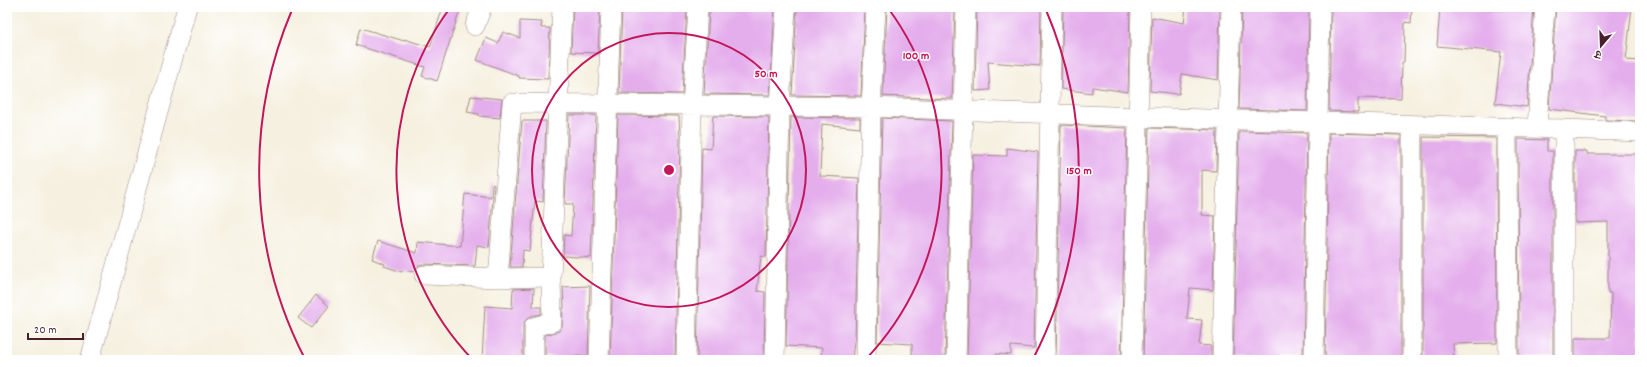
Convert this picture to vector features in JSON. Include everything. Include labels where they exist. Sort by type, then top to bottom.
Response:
[{"type":"street","points":[[90,360],[187,7]]},
{"type":"street","points":[[475,26],[482,7]]},
{"type":"street","points":[[534,360],[534,327],[552,322],[551,277],[562,7]]},
{"type":"street","points":[[599,360],[611,7]]},
{"type":"street","points":[[686,360],[692,106],[698,7]]},
{"type":"street","points":[[775,360],[780,106],[786,7]]},
{"type":"street","points":[[866,360],[871,107],[876,7]]},
{"type":"street","points":[[956,360],[966,7]]},
{"type":"street","points":[[1046,360],[1052,7]]},
{"type":"street","points":[[1132,360],[1141,7]]},
{"type":"street","points":[[1222,360],[1231,7]]},
{"type":"street","points":[[1314,360],[1320,7]]},
{"type":"street","points":[[1538,128],[1545,7]]},
{"type":"street","points":[[498,278],[512,103],[871,107],[1229,120],[1640,132]]},
{"type":"street","points":[[1412,125],[1412,360]]},
{"type":"street","points":[[1507,127],[1508,360]]},
{"type":"street","points":[[1564,129],[1564,360]]},
{"type":"street","points":[[424,275],[498,278],[551,277]]},
{"type":"building","points":[[443,7],[461,7],[437,81],[422,76],[425,67],[356,45],[361,28],[430,47]]},
{"type":"building","points":[[573,7],[600,7],[598,53],[571,52]]},
{"type":"building","points":[[622,7],[672,7],[687,9],[682,94],[619,93]]},
{"type":"building","points":[[710,7],[775,7],[770,95],[704,94]]},
{"type":"building","points":[[797,7],[865,7],[861,96],[792,95]]},
{"type":"building","points":[[887,7],[955,7],[952,99],[883,96]]},
{"type":"building","points":[[977,7],[1041,7],[1040,66],[988,62],[990,90],[975,91]]},
{"type":"building","points":[[1063,7],[1130,7],[1128,92],[1092,87],[1092,93],[1061,89]]},
{"type":"building","points":[[1186,7],[1220,7],[1218,80],[1182,74],[1179,94],[1150,91],[1152,17],[1184,23]]},
{"type":"building","points":[[1242,7],[1309,7],[1307,111],[1239,109]]},
{"type":"building","points":[[1331,7],[1412,7],[1411,23],[1405,22],[1401,99],[1358,98],[1358,112],[1329,111]]},
{"type":"building","points":[[1440,7],[1503,10],[1504,7],[1534,7],[1527,107],[1495,103],[1501,52],[1437,46]]},
{"type":"building","points":[[1556,7],[1632,7],[1626,60],[1640,61],[1640,121],[1605,120],[1605,116],[1549,109]]},
{"type":"building","points":[[520,21],[542,22],[541,28],[550,28],[548,79],[519,78],[519,76],[477,60],[486,38],[498,43],[503,32],[520,38]]},
{"type":"building","points":[[471,96],[502,99],[500,118],[479,116],[479,114],[467,112]]},
{"type":"building","points":[[569,115],[596,115],[591,258],[563,256],[564,235],[571,236],[573,204],[565,204]]},
{"type":"building","points":[[618,115],[679,116],[680,138],[675,360],[610,360]]},
{"type":"building","points":[[713,116],[769,117],[766,257],[761,256],[757,291],[765,292],[764,360],[697,360],[702,148],[711,149]]},
{"type":"building","points":[[791,117],[860,118],[860,128],[822,124],[820,176],[859,178],[855,341],[852,360],[821,360],[822,348],[786,346]]},
{"type":"building","points":[[882,118],[952,121],[945,360],[912,360],[912,344],[877,342]]},
{"type":"building","points":[[522,121],[546,121],[543,202],[535,201],[530,251],[523,250],[522,267],[510,267]]},
{"type":"building","points":[[1061,125],[1127,128],[1121,360],[1056,360]]},
{"type":"building","points":[[1149,128],[1217,130],[1216,171],[1202,170],[1202,215],[1215,216],[1213,290],[1190,288],[1187,319],[1202,320],[1199,345],[1211,346],[1211,360],[1143,360]]},
{"type":"building","points":[[1239,131],[1307,133],[1303,358],[1278,356],[1277,360],[1233,360]]},
{"type":"building","points":[[1329,133],[1401,135],[1401,360],[1325,360]]},
{"type":"building","points":[[1423,137],[1496,138],[1497,343],[1453,344],[1454,360],[1423,360]]},
{"type":"building","points":[[1518,139],[1547,140],[1547,151],[1553,151],[1553,357],[1519,358]]},
{"type":"building","points":[[1007,148],[1038,152],[1034,348],[1011,346],[1011,355],[996,354],[996,360],[967,360],[973,155],[1007,156]]},
{"type":"building","points":[[1575,151],[1587,151],[1587,154],[1640,154],[1640,360],[1575,360],[1575,338],[1610,338],[1611,293],[1608,293],[1608,222],[1575,223]]},
{"type":"building","points":[[492,184],[494,185],[489,247],[477,245],[475,266],[424,264],[419,265],[414,272],[402,270],[402,272],[384,266],[385,264],[372,259],[378,241],[417,253],[418,242],[460,246],[465,194],[491,197]]},
{"type":"building","points":[[590,286],[588,356],[545,357],[545,335],[559,331],[562,326],[564,308],[563,287]]},
{"type":"building","points":[[534,288],[533,307],[541,307],[541,314],[531,316],[525,321],[523,327],[523,360],[482,360],[485,306],[512,308],[513,289]]},
{"type":"building","points":[[316,295],[329,306],[311,328],[298,318]]}]
